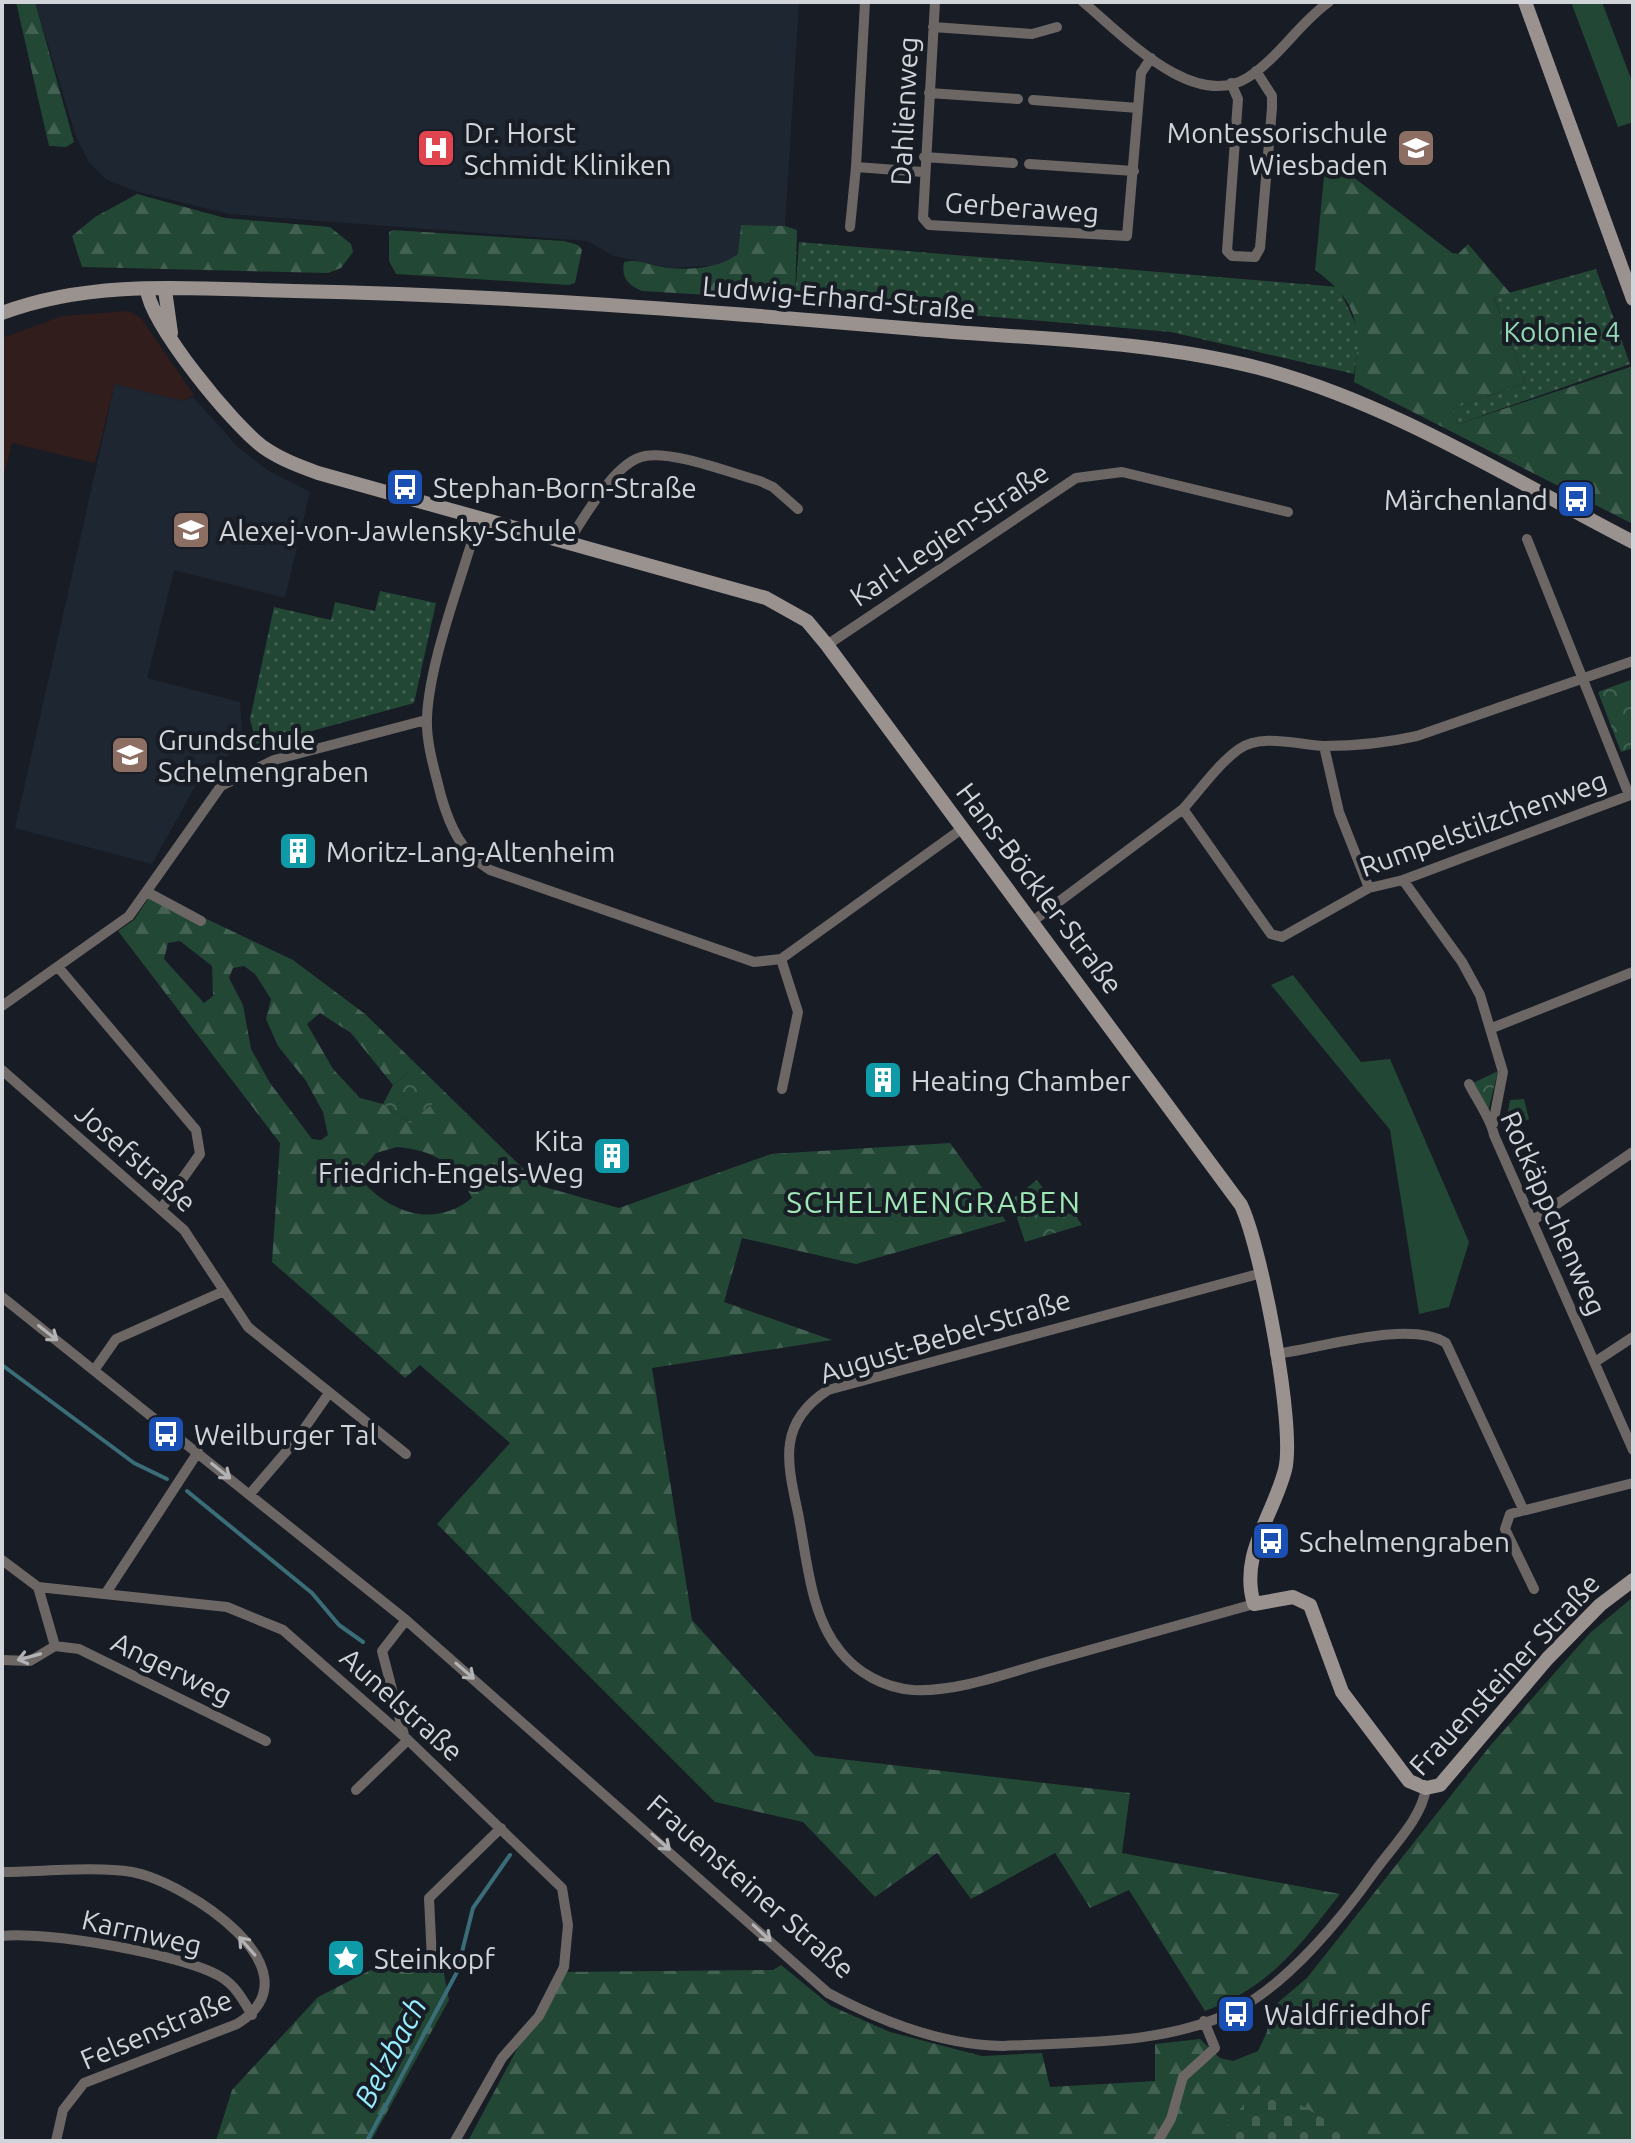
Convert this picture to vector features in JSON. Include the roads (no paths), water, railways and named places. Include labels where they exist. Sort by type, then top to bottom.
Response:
[{"type":"street","points":[[850,227],[865,2]]},
{"type":"street","name":"Dahlienweg","points":[[924,223],[923,172],[935,2]]},
{"type":"street","points":[[1083,2],[1167,71],[1195,83],[1231,83],[1256,71],[1309,16],[1329,2]]},
{"type":"street","points":[[1525,2],[1633,299]]},
{"type":"street","points":[[933,27],[1032,34],[1057,27]]},
{"type":"street","name":"Gerberaweg","points":[[924,223],[1121,238],[1130,231],[1141,73],[1151,58]]},
{"type":"street","points":[[1231,83],[1238,99],[1227,251],[1232,256],[1255,257],[1260,248],[1272,108],[1272,96],[1256,71]]},
{"type":"street","points":[[929,93],[1018,99]]},
{"type":"street","points":[[1033,100],[1138,108]]},
{"type":"street","points":[[924,157],[1013,163]]},
{"type":"street","points":[[1029,164],[1134,171]]},
{"type":"street","points":[[856,167],[923,172]]},
{"type":"street","name":"Hans-Böckler-Straße","points":[[147,290],[151,310],[238,424],[274,455],[318,473],[766,598],[807,621],[1033,921],[1241,1205],[1254,1234],[1262,1273],[1288,1452],[1285,1470],[1248,1568],[1254,1604]]},
{"type":"street","name":"Ludwig-Erhard-Straße","points":[[2,313],[75,293],[165,290],[403,294],[697,311],[1192,354],[1292,377],[1357,402],[1633,542]]},
{"type":"street","name":"Hans-Böckler-Straße","points":[[165,290],[173,339]]},
{"type":"street","points":[[568,542],[608,484],[642,456],[663,455],[760,481],[773,487],[798,509]]},
{"type":"street","name":"Karl-Legien-Straße","points":[[827,645],[1076,478],[1122,472],[1288,512]]},
{"type":"street","points":[[479,518],[431,685],[426,720],[444,806],[455,836],[475,861],[490,870],[754,962],[781,959],[963,828]]},
{"type":"street","points":[[1527,539],[1631,795]]},
{"type":"street","points":[[1033,921],[1183,809],[1231,756],[1246,745],[1268,742],[1324,746],[1381,744],[1417,736],[1633,661]]},
{"type":"street","points":[[2,1006],[129,916],[209,800],[237,776],[274,760],[426,720]]},
{"type":"street","points":[[1324,746],[1339,812],[1369,888]]},
{"type":"street","name":"Rumpelstilzchenweg","points":[[1183,809],[1271,934],[1288,936],[1369,888],[1403,880],[1631,795]]},
{"type":"street","points":[[1403,880],[1462,962],[1480,995],[1503,1072],[1493,1124]]},
{"type":"street","points":[[147,892],[201,921]]},
{"type":"street","points":[[781,959],[798,1012],[782,1089]]},
{"type":"street","points":[[58,967],[196,1130],[200,1154],[161,1209]]},
{"type":"street","points":[[1492,1028],[1633,972]]},
{"type":"street","name":"Josefstraße","points":[[2,1070],[161,1209],[197,1246],[222,1292],[248,1327],[406,1454]]},
{"type":"street","name":"Rotkäppchenweg","points":[[1469,1084],[1485,1117],[1493,1124],[1532,1221],[1633,1450]]},
{"type":"street","points":[[1532,1221],[1633,1152]]},
{"type":"street","name":"August-Bebel-Straße","points":[[1254,1604],[981,1680],[931,1689],[893,1686],[852,1665],[826,1629],[815,1596],[787,1459],[798,1419],[815,1399],[828,1390],[1262,1273]]},
{"type":"street","points":[[95,1369],[116,1339],[222,1292]]},
{"type":"street","name":"Frauensteiner Straße","points":[[2,1297],[406,1620],[828,1993],[881,2019],[980,2046],[1122,2038],[1204,2021],[1256,1998],[1295,1966],[1368,1880],[1420,1807],[1426,1788],[1443,1782],[1547,1659],[1600,1605],[1633,1580]]},
{"type":"street","points":[[1275,1354],[1409,1334],[1436,1336],[1446,1343],[1523,1509]]},
{"type":"street","points":[[1595,1362],[1633,1337]]},
{"type":"street","points":[[250,1494],[297,1439],[329,1393]]},
{"type":"street","points":[[106,1593],[198,1452]]},
{"type":"street","points":[[1534,1589],[1505,1529],[1510,1514],[1633,1483]]},
{"type":"street","points":[[2,1560],[38,1587],[55,1646],[30,1661],[2,1660]]},
{"type":"street","name":"Aunelstraße","points":[[38,1587],[227,1607],[283,1630],[406,1738],[562,1888],[568,1925],[564,1967],[539,2016],[502,2058],[455,2141]]},
{"type":"street","points":[[1254,1604],[1293,1597],[1310,1605],[1346,1699],[1403,1774],[1426,1788]]},
{"type":"street","points":[[356,1790],[406,1738],[382,1651],[406,1620]]},
{"type":"street","name":"Angerweg","points":[[55,1646],[79,1649],[266,1741]]},
{"type":"street","points":[[432,1960],[429,1898],[501,1828]]},
{"type":"street","name":"Felsenstraße","points":[[2,1872],[131,1872],[166,1883],[199,1900],[253,1952],[265,1972],[265,1992],[252,2015],[237,2024],[84,2083],[63,2110],[56,2141]]},
{"type":"street","name":"Karrnweg","points":[[2,1936],[81,1940],[205,1970],[236,1989],[252,2015]]},
{"type":"street","points":[[1158,2141],[1171,2119],[1183,2077],[1215,2048],[1204,2021]]},
{"type":"waterway","name":"Belzbach","points":[[2,1365],[134,1463],[167,1479]]},
{"type":"waterway","name":"Belzbach","points":[[187,1491],[312,1593],[339,1625],[363,1642]]},
{"type":"waterway","name":"Belzbach","points":[[367,2141],[457,1972],[473,1908],[510,1855]]},
{"type":"place","name":"Dr. Horst Schmidt Kliniken","points":[[436,148]]},
{"type":"place","name":"Montessorischule Wiesbaden","points":[[1416,148]]},
{"type":"place","name":"Stephan-Born-Straße","points":[[405,487]]},
{"type":"place","name":"Märchenland","points":[[1576,499]]},
{"type":"place","name":"Alexej-von-Jawlensky-Schule","points":[[191,530]]},
{"type":"place","name":"Grundschule Schelmengraben","points":[[130,755]]},
{"type":"place","name":"Moritz-Lang-Altenheim","points":[[298,851]]},
{"type":"place","name":"Heating Chamber","points":[[883,1080]]},
{"type":"place","name":"Kita Friedrich-Engels-Weg","points":[[612,1156]]},
{"type":"place","name":"Weilburger Tal","points":[[166,1434]]},
{"type":"place","name":"Schelmengraben","points":[[1271,1541]]},
{"type":"place","name":"Steinkopf","points":[[346,1958]]},
{"type":"place","name":"Waldfriedhof","points":[[1236,2014]]},
{"type":"district","name":"SCHELMENGRABEN","points":[[934,1202]]},
{"type":"park label","name":"Kolonie 4","points":[[1562,331]]}]
